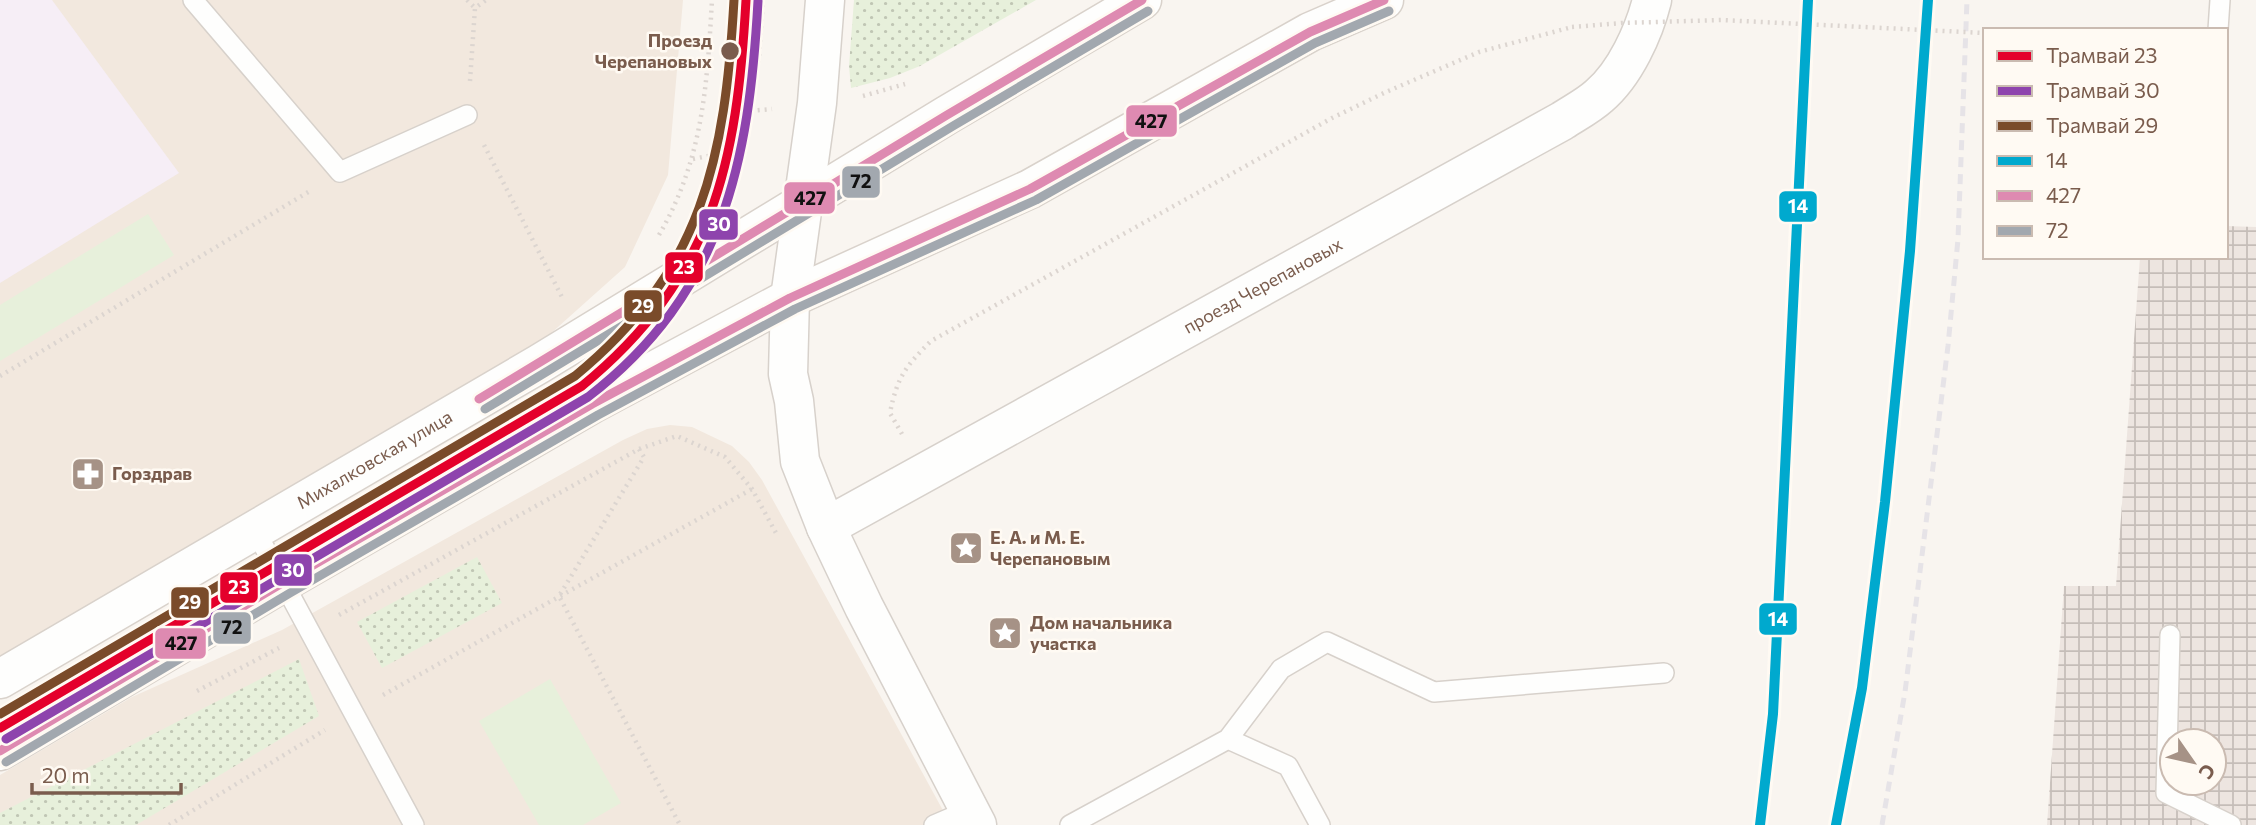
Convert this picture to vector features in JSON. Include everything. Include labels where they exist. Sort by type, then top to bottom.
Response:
[{"type":"main road","points":[[825,0],[817,103],[790,298],[788,374],[794,401],[800,461],[826,527],[864,607],[973,818]]},
{"type":"main road","name":"Михалковская улица","points":[[0,679],[583,338],[1142,0]]},
{"type":"main road","points":[[0,751],[284,582],[592,404],[790,298],[1030,189],[1310,32],[1384,0]]},
{"type":"main road","name":"проезд Черепановых","points":[[826,527],[1562,121],[1600,96],[1630,57],[1647,19],[1652,0]]},
{"type":"lane","points":[[193,0],[340,172],[467,115]]},
{"type":"lane","points":[[2218,28],[2220,0]]},
{"type":"lane","points":[[255,530],[414,825]]},
{"type":"lane","points":[[2169,635],[2166,793],[2231,825]]},
{"type":"lane","points":[[1070,825],[1228,739],[1281,669],[1327,642],[1434,692],[1664,673]]},
{"type":"lane","points":[[1228,739],[1288,766],[1320,825]]},
{"type":"lane","points":[[934,825],[973,818]]},
{"type":"path","points":[[467,0],[475,8],[467,115],[565,303]]},
{"type":"path","points":[[475,8],[486,0]]},
{"type":"path","points":[[708,72],[712,0]]},
{"type":"path","points":[[693,159],[729,152],[749,111],[759,56],[763,0]]},
{"type":"path","points":[[913,434],[903,434],[890,413],[895,390],[908,365],[931,341],[1343,113],[1479,52],[1572,27],[1622,23],[1721,20],[1983,33]]},
{"type":"path","points":[[749,111],[854,98],[893,89],[914,80]]},
{"type":"path","points":[[0,376],[340,172]]},
{"type":"path","points":[[191,694],[311,631],[639,449],[677,436],[724,457],[752,489],[778,536]]},
{"type":"path","points":[[559,596],[644,457],[639,449]]},
{"type":"path","points":[[169,825],[354,712],[752,489]]},
{"type":"path","points":[[559,596],[680,825]]},
{"type":"shaded area","points":[[0,0],[683,0],[668,175],[625,267],[549,335],[0,660]]},
{"type":"shaded area","points":[[0,0],[52,0],[179,173],[0,283]]},
{"type":"shaded area","points":[[2228,226],[2256,227],[2256,825],[2047,825],[2064,586],[2116,586],[2140,259],[2228,259]]},
{"type":"shaded area","points":[[670,425],[692,427],[732,446],[749,462],[762,480],[951,825],[0,825],[0,775],[132,697],[282,630],[623,440],[647,429]]},
{"type":"green space","points":[[854,0],[1036,0],[920,66],[890,78],[851,88],[849,66]]},
{"type":"green space","points":[[148,214],[174,255],[0,361],[0,305]]},
{"type":"green space","points":[[477,557],[502,603],[382,668],[357,622]]},
{"type":"green space","points":[[299,659],[319,716],[136,825],[0,825],[0,813]]},
{"type":"green space","points":[[550,679],[621,803],[583,825],[539,825],[479,721]]},
{"type":"railway","points":[[1882,825],[1905,692],[1948,346],[1958,239],[1967,0]]},
{"type":"tram line","name":"29","points":[[0,714],[575,376],[618,336],[653,295],[679,253],[699,208],[713,161],[723,111],[734,0]]},
{"type":"tram line","name":"23","points":[[0,728],[582,386],[627,345],[662,303],[690,259],[710,213],[725,165],[735,113],[746,0]]},
{"type":"tram line","name":"30","points":[[6,739],[588,397],[634,356],[671,313],[699,268],[721,220],[736,169],[747,116],[758,1]]},
{"type":"transit line","name":"427","points":[[479,399],[1142,0]]},
{"type":"transit line","name":"427","points":[[0,751],[284,582],[592,404],[790,298],[1030,189],[1310,32],[1384,0]]},
{"type":"transit line","name":"14","points":[[1760,825],[1773,714],[1808,0]]},
{"type":"transit line","name":"14","points":[[1836,825],[1862,688],[1885,502],[1910,251],[1928,0]]},
{"type":"transit line","name":"72","points":[[485,409],[1148,11]]},
{"type":"transit line","name":"72","points":[[6,762],[290,593],[598,415],[795,309],[1036,200],[1315,43],[1389,11]]},
{"type":"place","name":"Проезд Черепановых","points":[[730,51]]},
{"type":"place","name":"Горздрав","points":[[88,474]]},
{"type":"place","name":"Е. А. и М. Е. Черепановым","points":[[966,548]]},
{"type":"place","name":"Дом начальника участка","points":[[1005,633]]}]
